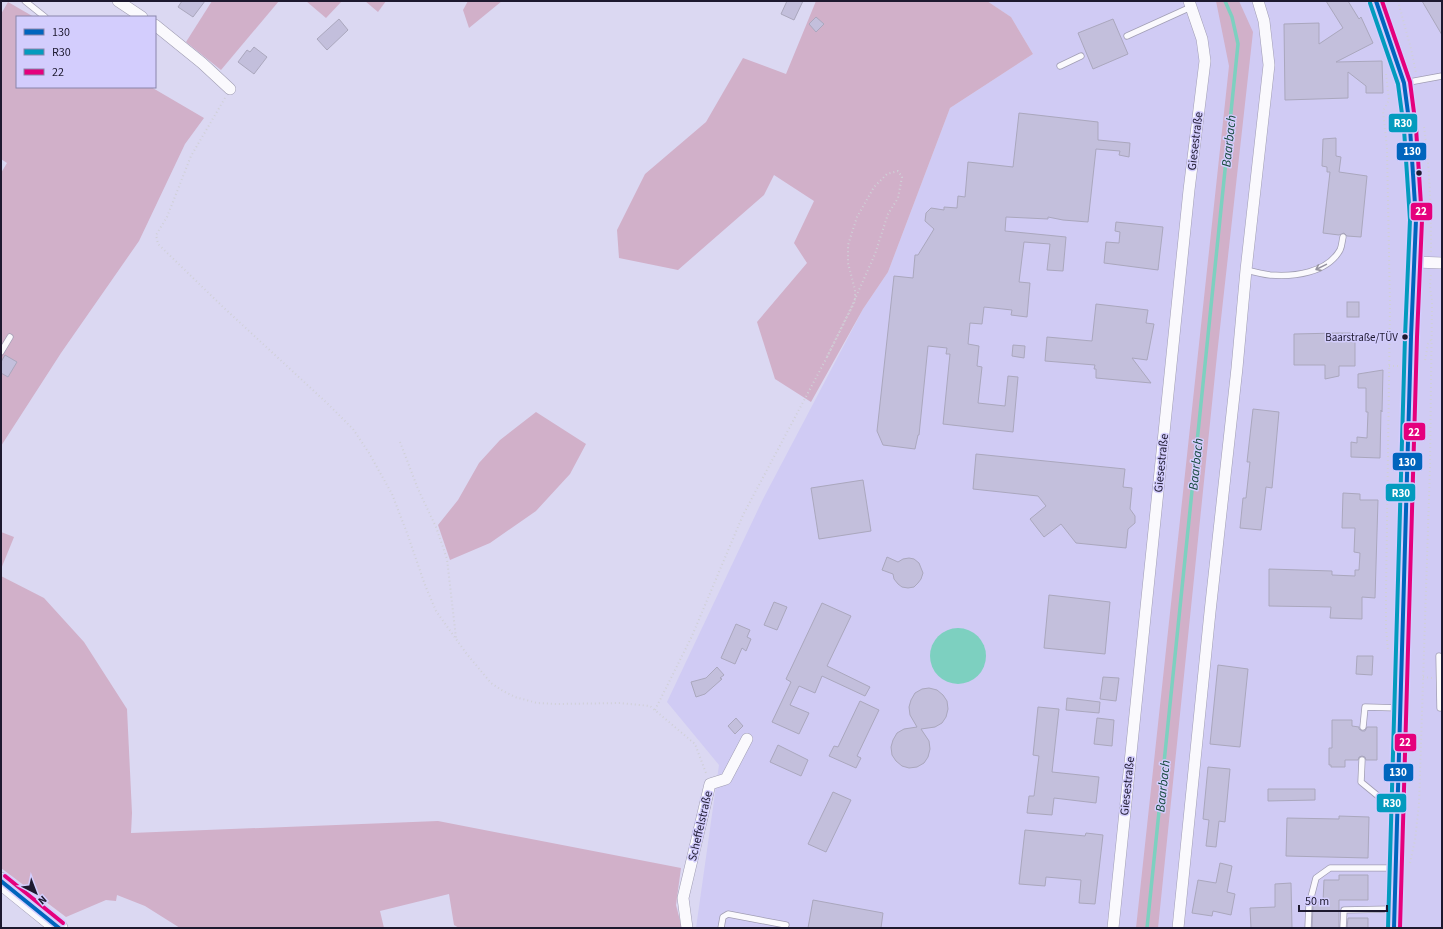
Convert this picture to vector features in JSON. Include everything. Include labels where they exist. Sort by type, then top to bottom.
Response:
[{"type":"main road","points":[[1376,1],[1404,83],[1410,128],[1416,220],[1411,337],[1394,928]]},
{"type":"main road","points":[[1,881],[59,928]]},
{"type":"street","points":[[118,1],[140,16]]},
{"type":"street","points":[[1178,928],[1268,64],[1264,21],[1258,1]]},
{"type":"street","name":"Giesestraße","points":[[1112,928],[1189,190],[1205,61],[1202,38],[1190,4]]},
{"type":"street","points":[[156,26],[202,63],[230,89]]},
{"type":"street","points":[[1415,262],[1436,263]]},
{"type":"street","name":"Scheffelstraße","points":[[687,928],[683,898],[710,784],[726,779],[747,739]]},
{"type":"lane","points":[[25,1],[44,16]]},
{"type":"lane","points":[[1127,36],[1190,4]]},
{"type":"lane","points":[[1060,66],[1081,56]]},
{"type":"lane","points":[[1404,83],[1442,76]]},
{"type":"lane","points":[[1246,270],[1270,275],[1291,275],[1314,270],[1330,263],[1341,249],[1343,237]]},
{"type":"lane","points":[[1,352],[10,337]]},
{"type":"lane","points":[[1439,656],[1440,708],[1442,708]]},
{"type":"lane","points":[[1362,727],[1365,707],[1400,708]]},
{"type":"lane","points":[[1362,760],[1361,782],[1397,812]]},
{"type":"lane","points":[[1308,928],[1309,905],[1316,878],[1330,868],[1395,868]]},
{"type":"lane","points":[[1343,928],[1344,910],[1394,909]]},
{"type":"lane","points":[[721,928],[723,917],[728,914],[786,925]]},
{"type":"path","points":[[1386,71],[1389,100],[1384,111],[1387,148],[1390,306],[1386,628],[1388,650],[1391,657]]},
{"type":"path","points":[[230,89],[191,156],[167,217],[156,235],[158,244],[353,429],[370,453],[392,494],[436,611],[470,659],[491,683],[514,697],[537,702],[557,704],[620,703],[650,706],[695,744],[710,784]]},
{"type":"path","points":[[654,710],[692,636],[730,549],[743,515],[808,390],[826,359],[855,301],[875,254],[888,214],[898,198],[902,177],[898,171],[887,174],[874,187],[857,217],[848,245],[848,263],[855,290],[855,301]]},
{"type":"path","points":[[1410,865],[1415,840],[1419,804],[1430,467],[1432,309],[1430,287],[1436,263]]},
{"type":"path","points":[[400,442],[418,489],[436,527],[447,559],[456,639]]},
{"type":"shaded area","points":[[212,1],[279,1],[221,70],[186,42]]},
{"type":"shaded area","points":[[306,1],[342,1],[326,18]]},
{"type":"shaded area","points":[[365,1],[386,1],[378,12]]},
{"type":"shaded area","points":[[468,1],[502,1],[469,28],[463,10]]},
{"type":"shaded area","points":[[816,1],[987,1],[1011,17],[1033,54],[950,108],[888,272],[863,309],[811,402],[775,379],[757,322],[807,263],[794,243],[814,201],[774,175],[764,195],[678,270],[619,258],[617,230],[645,174],[706,122],[743,58],[786,74]]},
{"type":"shaded area","points":[[987,1],[1442,1],[1442,928],[696,928],[719,765],[667,702],[763,499],[863,309],[888,272],[950,108],[1033,54],[1011,17]]},
{"type":"shaded area","points":[[1216,1],[1239,1],[1253,32],[1217,355],[1158,928],[1136,928],[1229,66]]},
{"type":"shaded area","points":[[8,2],[32,16],[16,16],[16,88],[153,88],[204,118],[185,144],[139,241],[61,353],[1,446],[1,173],[7,163],[1,159],[1,14]]},
{"type":"shaded area","points":[[536,412],[586,444],[570,474],[536,511],[490,543],[450,560],[438,525],[458,500],[479,463],[500,440]]},
{"type":"shaded area","points":[[1,532],[14,537],[1,569]]},
{"type":"shaded area","points":[[1,576],[44,598],[84,642],[127,709],[132,813],[131,833],[438,821],[681,868],[676,905],[682,928],[459,928],[454,925],[449,894],[380,911],[384,928],[180,928],[145,906],[117,895],[116,901],[106,900],[66,917],[1,868]]},
{"type":"shaded area","points":[[958,628],[969,630],[978,636],[984,645],[986,656],[984,667],[978,676],[969,682],[958,684],[947,682],[938,676],[932,667],[930,656],[932,645],[938,636],[947,630]]},
{"type":"building","points":[[182,1],[205,1],[193,17],[178,7]]},
{"type":"building","points":[[787,1],[803,1],[794,20],[781,14]]},
{"type":"building","points":[[1326,1],[1348,1],[1359,19],[1361,17],[1373,43],[1336,62],[1382,61],[1383,93],[1366,93],[1366,86],[1348,72],[1348,98],[1285,100],[1284,24],[1319,23],[1319,44],[1343,28]]},
{"type":"building","points":[[1422,1],[1442,1],[1442,35]]},
{"type":"building","points":[[816,17],[824,24],[816,32],[809,24]]},
{"type":"building","points":[[339,19],[348,30],[327,50],[317,39]]},
{"type":"building","points":[[1113,19],[1128,54],[1093,69],[1078,33]]},
{"type":"building","points":[[254,47],[267,57],[254,74],[238,62],[247,50],[250,52]]},
{"type":"building","points":[[1019,113],[1098,122],[1098,140],[1130,143],[1129,157],[1119,155],[1120,151],[1096,149],[1088,222],[1048,217],[1048,219],[1006,217],[1005,231],[1066,237],[1063,271],[1047,270],[1050,244],[1024,242],[1019,282],[1030,283],[1027,317],[1011,315],[1012,310],[984,307],[982,324],[970,323],[968,344],[979,346],[977,366],[982,367],[978,403],[1005,406],[1008,376],[1018,377],[1013,432],[943,424],[950,354],[946,354],[947,348],[928,346],[919,435],[915,449],[883,445],[877,431],[894,276],[913,278],[915,255],[918,255],[934,229],[925,221],[926,213],[931,208],[944,210],[944,207],[957,208],[958,196],[965,197],[968,162],[1013,167]]},
{"type":"building","points":[[1336,138],[1336,156],[1341,157],[1339,172],[1367,176],[1361,237],[1347,236],[1344,233],[1339,235],[1323,233],[1330,172],[1327,172],[1327,167],[1322,166],[1323,139]]},
{"type":"building","points":[[1116,222],[1163,227],[1158,270],[1104,263],[1106,242],[1119,243],[1120,232],[1115,231]]},
{"type":"building","points":[[1347,302],[1359,302],[1359,317],[1347,317]]},
{"type":"building","points":[[1096,304],[1148,310],[1146,323],[1154,324],[1147,360],[1132,358],[1151,383],[1096,378],[1096,369],[1094,369],[1095,365],[1045,361],[1047,337],[1092,341]]},
{"type":"building","points":[[1355,333],[1355,366],[1339,366],[1339,376],[1325,379],[1325,365],[1294,365],[1294,334]]},
{"type":"building","points":[[1013,345],[1025,346],[1024,358],[1012,356]]},
{"type":"building","points":[[5,355],[17,362],[8,377],[1,373],[1,362]]},
{"type":"building","points":[[1383,370],[1380,458],[1351,457],[1351,442],[1357,443],[1357,437],[1367,438],[1368,412],[1366,412],[1366,388],[1358,388],[1358,374]]},
{"type":"building","points":[[1253,409],[1279,412],[1272,488],[1266,487],[1261,530],[1240,528],[1243,498],[1246,498],[1250,462],[1247,462]]},
{"type":"building","points":[[976,454],[1125,469],[1123,487],[1132,488],[1130,509],[1135,516],[1135,523],[1128,529],[1126,548],[1076,543],[1061,524],[1044,537],[1030,519],[1046,506],[1038,496],[973,489]]},
{"type":"building","points":[[863,480],[871,531],[819,539],[811,488]]},
{"type":"building","points":[[1343,493],[1360,494],[1360,500],[1378,500],[1375,598],[1362,597],[1362,619],[1330,618],[1331,607],[1269,606],[1269,569],[1332,571],[1332,575],[1355,576],[1355,570],[1359,570],[1360,553],[1354,552],[1355,528],[1342,528]]},
{"type":"building","points":[[887,557],[898,562],[903,559],[914,559],[919,563],[923,573],[921,579],[914,587],[902,587],[894,579],[893,574],[882,570]]},
{"type":"building","points":[[1049,595],[1110,602],[1105,654],[1044,648]]},
{"type":"building","points":[[774,602],[787,607],[777,630],[764,625]]},
{"type":"building","points":[[822,603],[851,616],[827,666],[870,687],[865,696],[822,676],[815,693],[799,686],[790,705],[809,713],[799,734],[772,722],[791,682],[786,679]]},
{"type":"building","points":[[736,624],[750,630],[747,637],[751,639],[746,651],[742,648],[735,664],[721,658]]},
{"type":"building","points":[[1357,656],[1373,656],[1372,675],[1356,674]]},
{"type":"building","points":[[1218,665],[1248,669],[1240,747],[1210,744]]},
{"type":"building","points":[[717,667],[724,675],[720,678],[722,679],[705,694],[696,697],[691,682],[706,678]]},
{"type":"building","points":[[1103,677],[1119,678],[1116,701],[1100,699]]},
{"type":"building","points":[[929,688],[937,690],[947,701],[948,709],[946,717],[942,723],[935,727],[921,729],[929,741],[930,749],[928,757],[924,763],[917,767],[909,768],[902,766],[892,755],[891,747],[893,740],[897,733],[904,729],[917,727],[910,715],[909,707],[911,700],[915,693],[922,689]]},
{"type":"building","points":[[1067,698],[1100,702],[1099,713],[1066,710]]},
{"type":"building","points":[[860,701],[879,710],[857,756],[861,758],[856,768],[829,756],[834,746],[838,747]]},
{"type":"building","points":[[1038,707],[1059,709],[1052,772],[1099,777],[1096,803],[1054,798],[1052,815],[1027,813],[1029,796],[1034,796],[1039,756],[1033,755]]},
{"type":"building","points":[[736,718],[743,726],[735,734],[728,726]]},
{"type":"building","points":[[1097,718],[1114,720],[1112,746],[1094,744]]},
{"type":"building","points":[[1332,720],[1352,720],[1352,726],[1359,727],[1362,731],[1365,731],[1367,727],[1377,727],[1377,760],[1366,760],[1365,757],[1362,756],[1359,757],[1358,760],[1345,760],[1345,767],[1331,767],[1331,765],[1329,765],[1329,748],[1332,748]]},
{"type":"building","points":[[778,745],[808,760],[801,776],[770,762]]},
{"type":"building","points":[[1208,767],[1230,769],[1225,822],[1219,821],[1216,847],[1206,846],[1209,820],[1203,819]]},
{"type":"building","points":[[1268,789],[1315,789],[1315,800],[1268,801]]},
{"type":"building","points":[[833,792],[851,800],[826,852],[808,844]]},
{"type":"building","points":[[1339,816],[1369,817],[1368,858],[1286,856],[1287,818],[1339,819]]},
{"type":"building","points":[[1025,830],[1085,836],[1086,833],[1103,835],[1095,904],[1079,903],[1081,880],[1046,877],[1045,886],[1019,884]]},
{"type":"building","points":[[1220,863],[1232,866],[1227,892],[1235,894],[1231,915],[1213,911],[1212,916],[1192,913],[1198,880],[1216,883]]},
{"type":"building","points":[[1339,875],[1368,875],[1368,900],[1339,900],[1339,928],[1312,928],[1314,902],[1323,902],[1324,880],[1339,880]]},
{"type":"building","points":[[1291,883],[1292,928],[1251,928],[1250,908],[1275,907],[1275,884]]},
{"type":"building","points":[[813,900],[883,913],[881,928],[808,928]]},
{"type":"building","points":[[1348,918],[1368,918],[1368,928],[1347,928]]},
{"type":"waterway","name":"Baarbach","points":[[1147,928],[1238,44],[1232,17],[1225,1]]},
{"type":"transit line","name":"130","points":[[1376,1],[1404,83],[1410,128],[1416,220],[1411,337],[1394,928]]},
{"type":"transit line","name":"22","points":[[1382,1],[1410,82],[1416,128],[1422,220],[1417,337],[1400,928]]},
{"type":"transit line","name":"R30","points":[[1370,3],[1398,84],[1404,129],[1410,220],[1405,337],[1388,928]]},
{"type":"transit line","name":"22","points":[[5,876],[63,923]]},
{"type":"transit line","name":"130","points":[[1,881],[59,928]]},
{"type":"place","name":"Baarstraße/TÜV","points":[[1405,337]]}]
